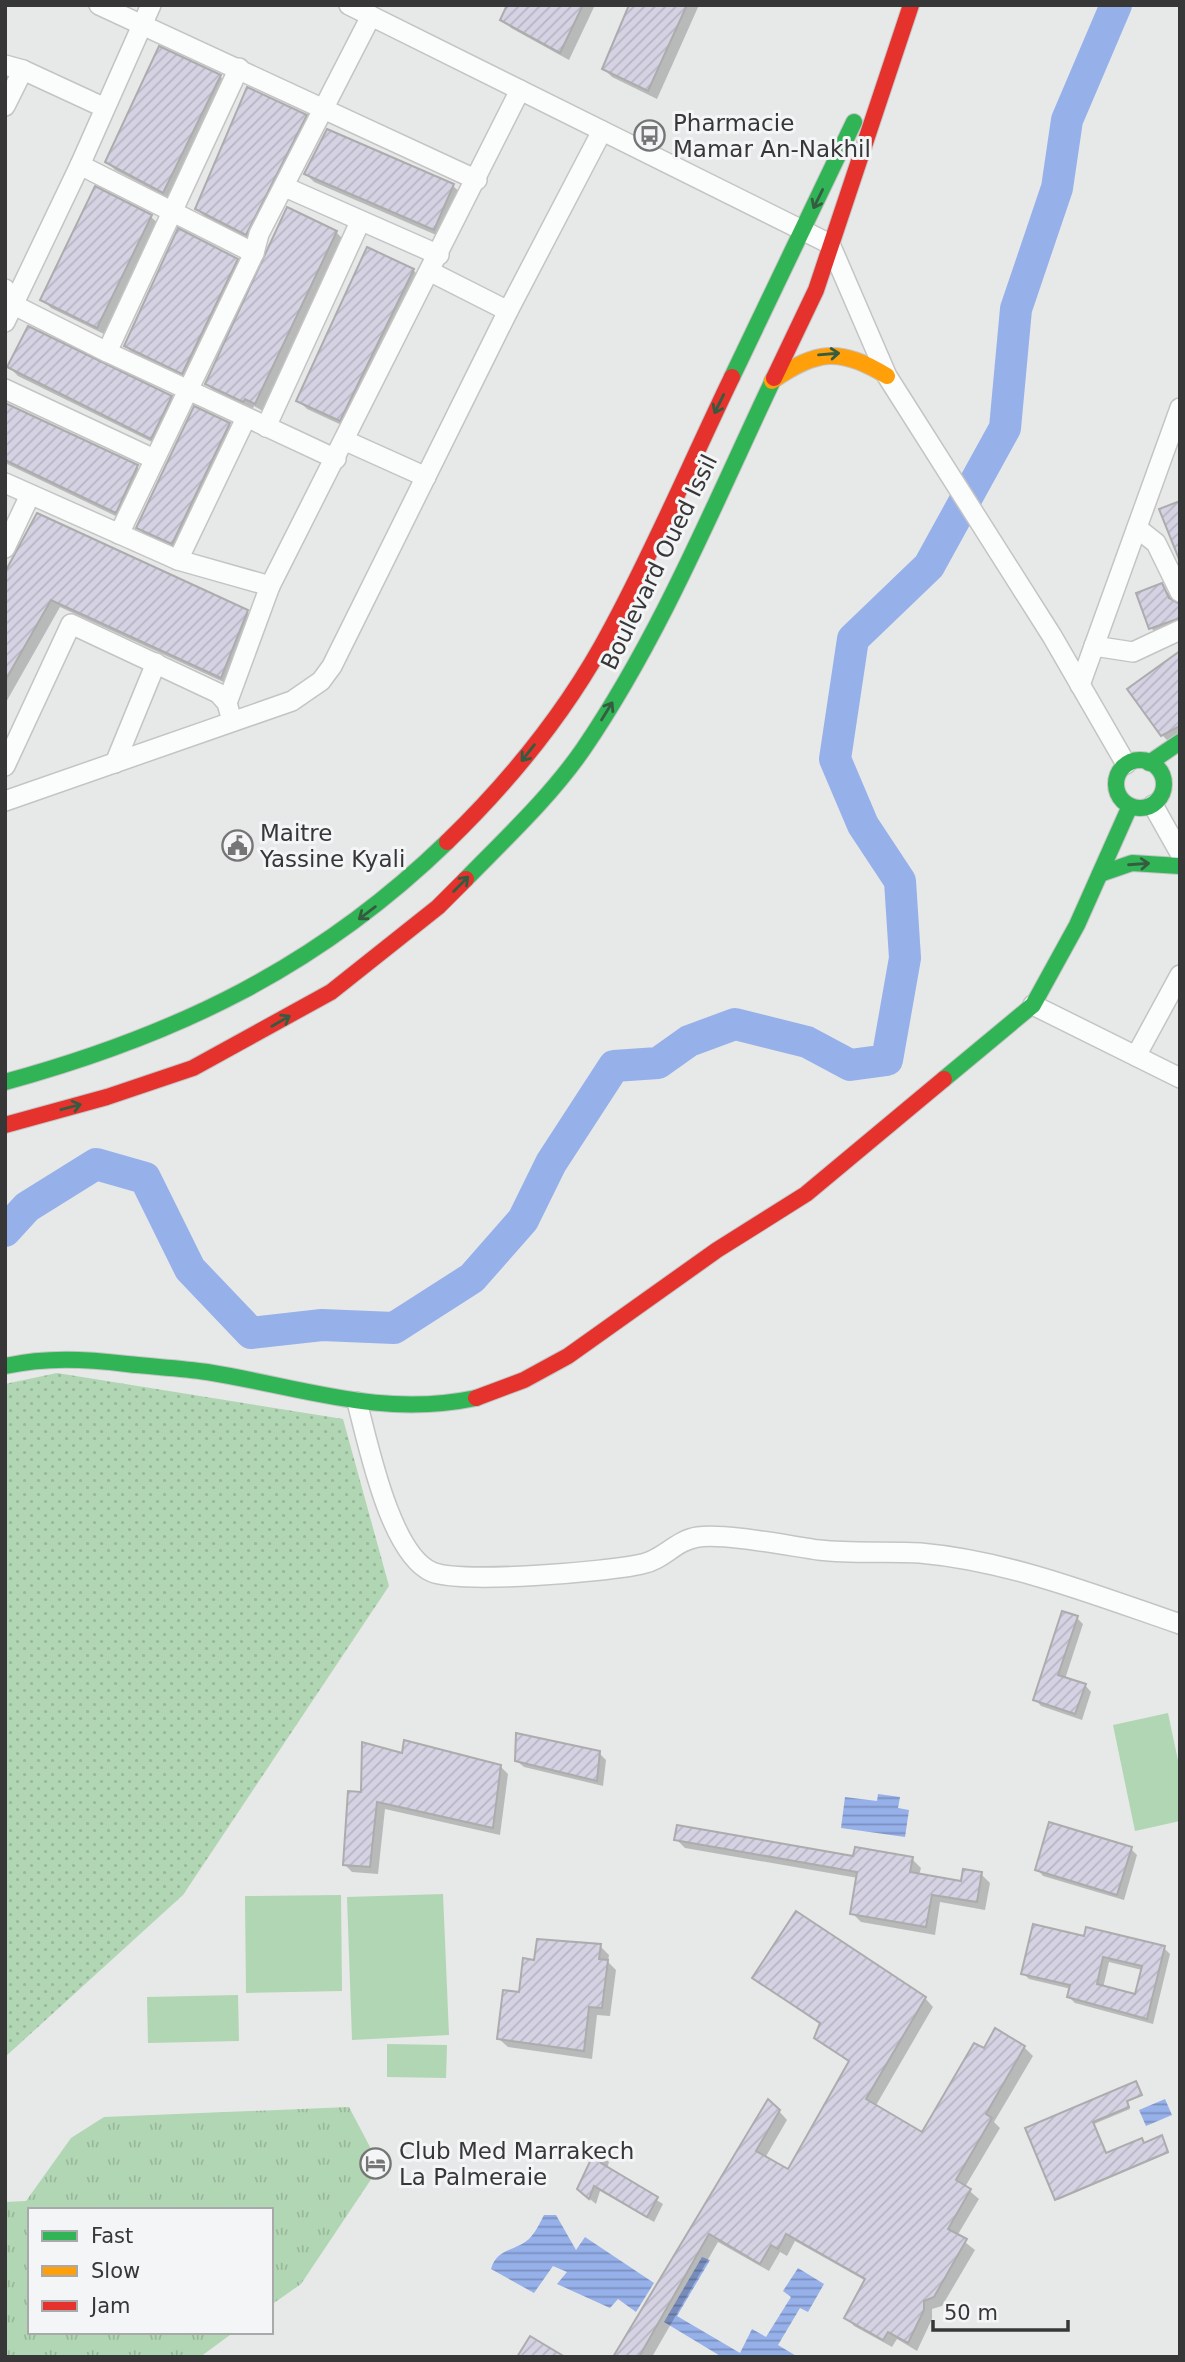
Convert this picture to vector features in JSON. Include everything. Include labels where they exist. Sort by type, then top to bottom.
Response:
[{"type":"main road","name":"Boulevard Oued Issil","points":[[5,1082],[113,1050],[214,1009],[271,979],[385,899],[463,825],[526,757],[573,692],[612,628],[911,5]]},
{"type":"main road","name":"Boulevard Oued Issil","points":[[5,1125],[107,1097],[193,1068],[331,992],[438,907],[528,815],[583,749],[647,646],[816,290],[911,5]]},
{"type":"main road","points":[[772,381],[794,365],[830,352],[862,359],[887,376]]},
{"type":"main road","points":[[1149,763],[1180,742]]},
{"type":"main road","points":[[1142,760],[1149,763],[1156,768],[1164,784],[1163,792],[1153,805],[1146,808],[1130,806],[1118,793],[1117,777],[1126,764],[1142,760]]},
{"type":"main road","points":[[1164,784],[1180,774]]},
{"type":"main road","points":[[5,1366],[36,1359],[71,1357],[206,1372],[356,1402],[407,1407],[443,1405],[481,1397],[524,1380],[568,1356],[717,1250],[806,1194],[1033,1005],[1055,968],[1130,806]]},
{"type":"main road","points":[[1100,874],[1132,863],[1180,866]]},
{"type":"street","points":[[99,5],[477,180]]},
{"type":"street","points":[[151,5],[103,107],[80,165],[8,305],[336,459]]},
{"type":"street","points":[[349,5],[830,244],[887,376],[1052,636],[1126,764]]},
{"type":"street","points":[[119,534],[254,253],[259,234],[371,16]]},
{"type":"street","points":[[5,106],[14,67],[103,107]]},
{"type":"street","points":[[107,352],[239,68]]},
{"type":"street","points":[[230,712],[270,586],[346,441],[520,90]]},
{"type":"street","points":[[5,802],[115,763],[230,712],[292,701],[321,681],[332,666],[508,311],[602,131]]},
{"type":"street","points":[[80,165],[254,253]]},
{"type":"street","points":[[285,187],[360,222],[435,263],[508,311]]},
{"type":"street","points":[[266,427],[360,222]]},
{"type":"street","points":[[5,389],[154,459]]},
{"type":"street","points":[[1080,685],[1137,528],[1171,456],[1180,408]]},
{"type":"street","points":[[178,560],[246,418]]},
{"type":"street","points":[[346,441],[426,477]]},
{"type":"street","points":[[5,483],[178,560],[270,586]]},
{"type":"street","points":[[5,548],[30,495]]},
{"type":"street","points":[[1137,528],[1156,543],[1180,592]]},
{"type":"street","points":[[5,765],[71,624],[218,693],[230,712]]},
{"type":"street","points":[[1094,646],[1133,652],[1180,630]]},
{"type":"street","points":[[115,763],[156,663]]},
{"type":"street","points":[[1153,805],[1180,853]]},
{"type":"street","points":[[1136,1056],[1180,975]]},
{"type":"street","points":[[1033,1005],[1180,1079]]},
{"type":"street","points":[[356,1402],[383,1499],[415,1561],[431,1572],[469,1578],[622,1567],[655,1560],[677,1545],[708,1536],[829,1551],[920,1553],[970,1561],[1016,1570],[1180,1624]]},
{"type":"green space","points":[[57,1373],[343,1419],[389,1586],[183,1895],[5,2057],[5,1384]]},
{"type":"green space","points":[[1168,1713],[1180,1770],[1180,1821],[1135,1831],[1113,1725]]},
{"type":"green space","points":[[443,1894],[449,2035],[352,2040],[347,1897]]},
{"type":"green space","points":[[341,1895],[342,1991],[246,1993],[245,1896]]},
{"type":"green space","points":[[238,1995],[239,2041],[148,2043],[147,1997]]},
{"type":"green space","points":[[387,2044],[447,2045],[446,2078],[387,2077]]},
{"type":"green space","points":[[349,2107],[380,2166],[301,2284],[273,2304],[273,2208],[28,2208],[28,2334],[231,2334],[200,2357],[5,2357],[5,2202],[26,2201],[71,2138],[104,2117]]},
{"type":"water","points":[[878,1794],[900,1797],[898,1808],[909,1810],[905,1837],[841,1828],[845,1797],[877,1801]]},
{"type":"water","points":[[1165,2099],[1172,2115],[1146,2126],[1139,2110]]},
{"type":"water","points":[[544,2215],[556,2215],[576,2250],[585,2237],[654,2283],[636,2312],[618,2299],[610,2308],[557,2284],[567,2272],[553,2266],[534,2293],[491,2269],[497,2257],[529,2239]]},
{"type":"water","points":[[702,2257],[710,2260],[677,2316],[740,2353],[752,2329],[766,2337],[791,2297],[783,2291],[798,2268],[824,2284],[808,2312],[800,2308],[778,2345],[798,2357],[722,2357],[664,2322]]},
{"type":"building","points":[[507,5],[583,5],[560,53],[500,20]]},
{"type":"building","points":[[629,5],[687,5],[648,91],[602,69]]},
{"type":"building","points":[[159,46],[221,75],[163,193],[105,162]]},
{"type":"building","points":[[247,87],[307,115],[246,235],[195,209]]},
{"type":"building","points":[[327,129],[454,184],[434,230],[304,174]]},
{"type":"building","points":[[95,186],[152,215],[97,328],[40,300]]},
{"type":"building","points":[[287,207],[337,231],[255,404],[245,399],[243,402],[205,384]]},
{"type":"building","points":[[178,228],[238,259],[182,374],[124,346]]},
{"type":"building","points":[[367,247],[414,269],[340,421],[296,401]]},
{"type":"building","points":[[28,326],[172,396],[151,439],[7,367]]},
{"type":"building","points":[[5,403],[138,465],[116,513],[5,460]]},
{"type":"building","points":[[194,406],[230,423],[172,544],[136,528]]},
{"type":"building","points":[[1180,501],[1180,559],[1179,559],[1159,509]]},
{"type":"building","points":[[37,513],[248,610],[221,678],[51,600],[5,681],[5,572]]},
{"type":"building","points":[[1162,583],[1169,598],[1180,604],[1180,618],[1149,629],[1136,593]]},
{"type":"building","points":[[1180,651],[1180,726],[1161,736],[1127,689]]},
{"type":"building","points":[[1062,1611],[1078,1616],[1058,1675],[1086,1684],[1075,1714],[1033,1700]]},
{"type":"building","points":[[516,1733],[600,1751],[597,1781],[515,1761]]},
{"type":"building","points":[[404,1740],[501,1765],[493,1828],[377,1802],[370,1867],[343,1865],[348,1791],[361,1792],[362,1742],[402,1753]]},
{"type":"building","points":[[1049,1822],[1132,1847],[1117,1895],[1035,1870]]},
{"type":"building","points":[[677,1825],[853,1856],[855,1847],[913,1857],[910,1872],[961,1881],[963,1869],[982,1872],[977,1902],[932,1895],[926,1927],[850,1914],[857,1872],[674,1840]]},
{"type":"building","points":[[796,1911],[926,1997],[866,2099],[922,2132],[974,2043],[984,2048],[995,2028],[1025,2046],[986,2114],[992,2118],[956,2180],[971,2189],[948,2229],[967,2239],[934,2297],[924,2301],[924,2310],[908,2343],[888,2332],[883,2340],[844,2318],[865,2279],[786,2234],[778,2249],[771,2245],[760,2264],[709,2234],[639,2357],[613,2357],[768,2099],[780,2110],[756,2151],[788,2169],[849,2061],[814,2038],[820,2023],[752,1978]]},
{"type":"building","points":[[1033,1924],[1084,1936],[1086,1927],[1165,1946],[1147,2019],[1067,1997],[1070,1985],[1021,1974]],"holes":[[[1103,1957],[1142,1966],[1135,1994],[1097,1984]]]},
{"type":"building","points":[[537,1939],[601,1944],[599,1959],[608,1960],[602,2008],[589,2007],[584,2051],[497,2039],[503,1990],[519,1992],[523,1958],[534,1960]]},
{"type":"building","points":[[1136,2081],[1142,2095],[1127,2101],[1129,2107],[1093,2122],[1106,2153],[1142,2138],[1144,2143],[1162,2135],[1168,2152],[1055,2200],[1025,2128]]},
{"type":"building","points":[[595,2151],[603,2154],[601,2163],[658,2197],[647,2217],[594,2186],[589,2199],[577,2189]]},
{"type":"building","points":[[530,2336],[565,2357],[517,2357]]},
{"type":"waterway","points":[[5,1231],[27,1207],[96,1164],[145,1178],[190,1269],[251,1333],[322,1325],[394,1328],[472,1278],[523,1220],[551,1163],[614,1066],[658,1063],[689,1041],[735,1024],[807,1042],[850,1065],[887,1060],[905,958],[900,881],[863,825],[835,759],[853,639],[929,566],[1005,428],[1016,309],[1057,188],[1067,120],[1116,5]]},
{"type":"traffic: fast","points":[[732,377],[854,122]]},
{"type":"traffic: fast","points":[[466,879],[557,783],[584,748],[612,704],[663,613],[774,378]]},
{"type":"traffic: fast","points":[[1149,763],[1180,742]]},
{"type":"traffic: fast","points":[[1140,760],[1157,767],[1164,784],[1157,801],[1140,808],[1123,801],[1116,784],[1123,767],[1140,760]]},
{"type":"traffic: fast","points":[[944,1079],[1033,1005],[1077,925],[1130,806]]},
{"type":"traffic: fast","points":[[5,1082],[128,1042],[242,991],[348,926],[447,842]]},
{"type":"traffic: fast","points":[[1100,874],[1132,863],[1180,866]]},
{"type":"traffic: fast","points":[[5,1366],[66,1360],[187,1369],[373,1403],[441,1403],[476,1398]]},
{"type":"traffic: slow","points":[[772,381],[802,363],[829,356],[856,360],[887,376]]},
{"type":"traffic: jam","points":[[774,378],[816,290],[911,5]]},
{"type":"traffic: jam","points":[[447,842],[494,793],[538,741],[596,657],[644,565],[732,377]]},
{"type":"traffic: jam","points":[[5,1125],[107,1097],[193,1068],[331,992],[438,907],[466,879]]},
{"type":"traffic: jam","points":[[476,1398],[524,1380],[568,1356],[717,1250],[806,1194],[944,1079]]},
{"type":"place","name":"Pharmacie Mamar An-Nakhil","points":[[650,136]]},
{"type":"place","name":"Maitre Yassine Kyali","points":[[237,846]]},
{"type":"place","name":"Club Med Marrakech La Palmeraie","points":[[376,2164]]}]
